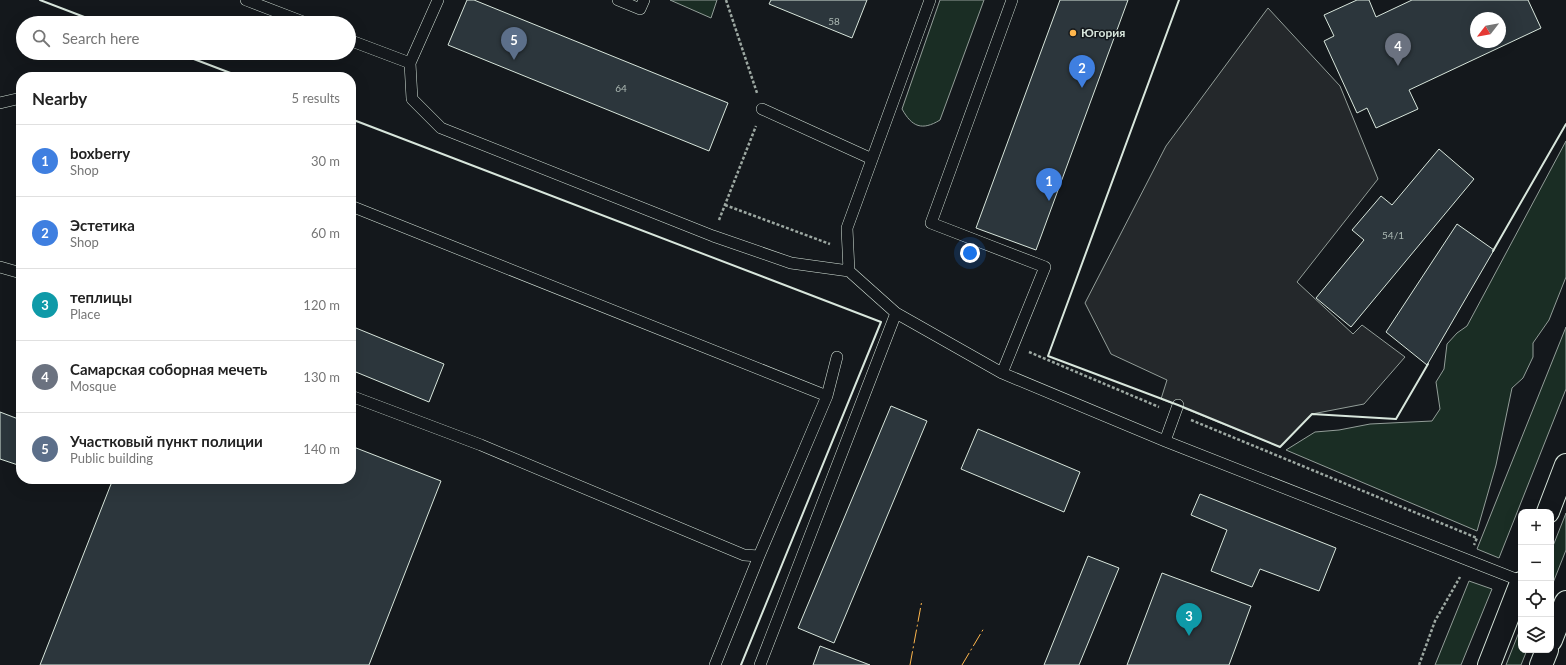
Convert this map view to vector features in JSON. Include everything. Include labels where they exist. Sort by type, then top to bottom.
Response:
[{"type":"street","points":[[1549,509],[1566,465]]},
{"type":"street","points":[[1490,665],[1518,590]]},
{"type":"street","points":[[1554,632],[1566,602]]},
{"type":"street","points":[[1541,665],[1546,653]]},
{"type":"lane","points":[[246,0],[288,16]]},
{"type":"lane","points":[[438,0],[410,63],[412,99],[441,128],[713,236],[791,264],[849,271],[896,313],[1002,373],[1165,441],[1469,560],[1519,581]]},
{"type":"lane","points":[[618,0],[640,9],[644,0]]},
{"type":"lane","points":[[849,271],[847,228],[930,0]]},
{"type":"lane","points":[[1002,373],[1045,267],[931,223],[1012,0]]},
{"type":"lane","points":[[356,43],[410,63]]},
{"type":"lane","points":[[0,103],[16,99]]},
{"type":"lane","points":[[762,109],[872,159]]},
{"type":"lane","points":[[356,208],[827,396]]},
{"type":"lane","points":[[0,267],[16,272]]},
{"type":"lane","points":[[760,665],[896,313]]},
{"type":"lane","points":[[715,665],[759,556],[827,396],[837,357]]},
{"type":"lane","points":[[356,398],[481,445],[744,555],[759,556]]},
{"type":"lane","points":[[1165,441],[1177,409]]},
{"type":"path","points":[[713,236],[762,109],[726,0]]},
{"type":"path","points":[[725,206],[848,251]]},
{"type":"path","points":[[1013,346],[1177,409],[1477,538]]},
{"type":"path","points":[[1419,665],[1435,622],[1469,560]]},
{"type":"green space","points":[[670,0],[717,0],[711,18]]},
{"type":"green space","points":[[940,0],[984,0],[940,120],[923,126],[910,120],[902,109]]},
{"type":"green space","points":[[1566,141],[1566,277],[1549,320],[1533,343],[1533,357],[1523,378],[1512,388],[1496,465],[1477,531],[1286,450],[1315,432],[1339,430],[1370,424],[1432,421],[1440,409],[1436,382],[1444,369],[1447,344],[1457,333],[1467,326]]},
{"type":"green space","points":[[1566,327],[1566,389],[1499,558],[1477,549]]},
{"type":"green space","points":[[1566,513],[1566,550],[1554,580],[1554,545]]},
{"type":"green space","points":[[1469,581],[1492,589],[1461,665],[1435,665]]},
{"type":"green space","points":[[1518,635],[1518,653],[1526,653],[1521,665],[1506,665]]},
{"type":"shaded area","points":[[1268,8],[1340,86],[1378,179],[1297,282],[1353,334],[1362,325],[1405,357],[1364,404],[1312,414],[1280,447],[1161,399],[1167,380],[1111,354],[1085,303],[1166,146]]},
{"type":"building","points":[[467,0],[474,0],[728,103],[709,151],[448,45]]},
{"type":"building","points":[[771,0],[867,0],[852,38],[769,4]]},
{"type":"building","points":[[1060,0],[1128,0],[1036,250],[976,228]]},
{"type":"building","points":[[1357,0],[1369,0],[1376,17],[1412,0],[1528,0],[1541,28],[1506,44],[1506,12],[1470,12],[1470,48],[1498,48],[1409,90],[1418,109],[1376,128],[1367,108],[1357,113],[1324,41],[1334,36],[1324,15]]},
{"type":"building","points":[[1439,149],[1474,179],[1351,327],[1316,298],[1364,240],[1352,230],[1381,196],[1392,205]]},
{"type":"building","points":[[1457,224],[1494,250],[1427,365],[1386,332]]},
{"type":"building","points":[[356,328],[444,364],[429,402],[356,372]]},
{"type":"building","points":[[891,406],[927,421],[834,643],[798,628]]},
{"type":"building","points":[[0,412],[16,418],[16,464],[0,459]]},
{"type":"building","points":[[978,429],[1080,472],[1064,512],[961,469]]},
{"type":"building","points":[[356,448],[441,481],[369,665],[40,665],[111,484],[356,484]]},
{"type":"building","points":[[1200,494],[1336,548],[1319,591],[1260,569],[1252,587],[1211,571],[1227,530],[1191,515]]},
{"type":"building","points":[[1088,556],[1119,568],[1079,665],[1044,665]]},
{"type":"building","points":[[1162,573],[1251,606],[1229,665],[1127,665]]},
{"type":"building","points":[[820,646],[870,665],[813,665]]},
{"type":"wall","points":[[40,0],[82,16]]},
{"type":"wall","points":[[1179,0],[1048,356],[1178,405],[1280,447],[1312,414],[1396,419],[1428,364]]},
{"type":"wall","points":[[196,60],[228,72]]},
{"type":"wall","points":[[356,121],[881,322],[741,665]]},
{"type":"wall","points":[[1493,251],[1566,124]]},
{"type":"power","points":[[910,665],[922,600]]},
{"type":"power","points":[[962,665],[984,628]]},
{"type":"place","name":"Югория","points":[[1073,33]]},
{"type":"place","name":"Участковый пункт полиции","points":[[514,60]]},
{"type":"place","name":"Самарская соборная мечеть","points":[[1398,66]]},
{"type":"place","name":"Эстетика","points":[[1082,88]]},
{"type":"place","name":"boxberry","points":[[1049,201]]},
{"type":"place","name":"теплицы","points":[[1189,636]]}]
